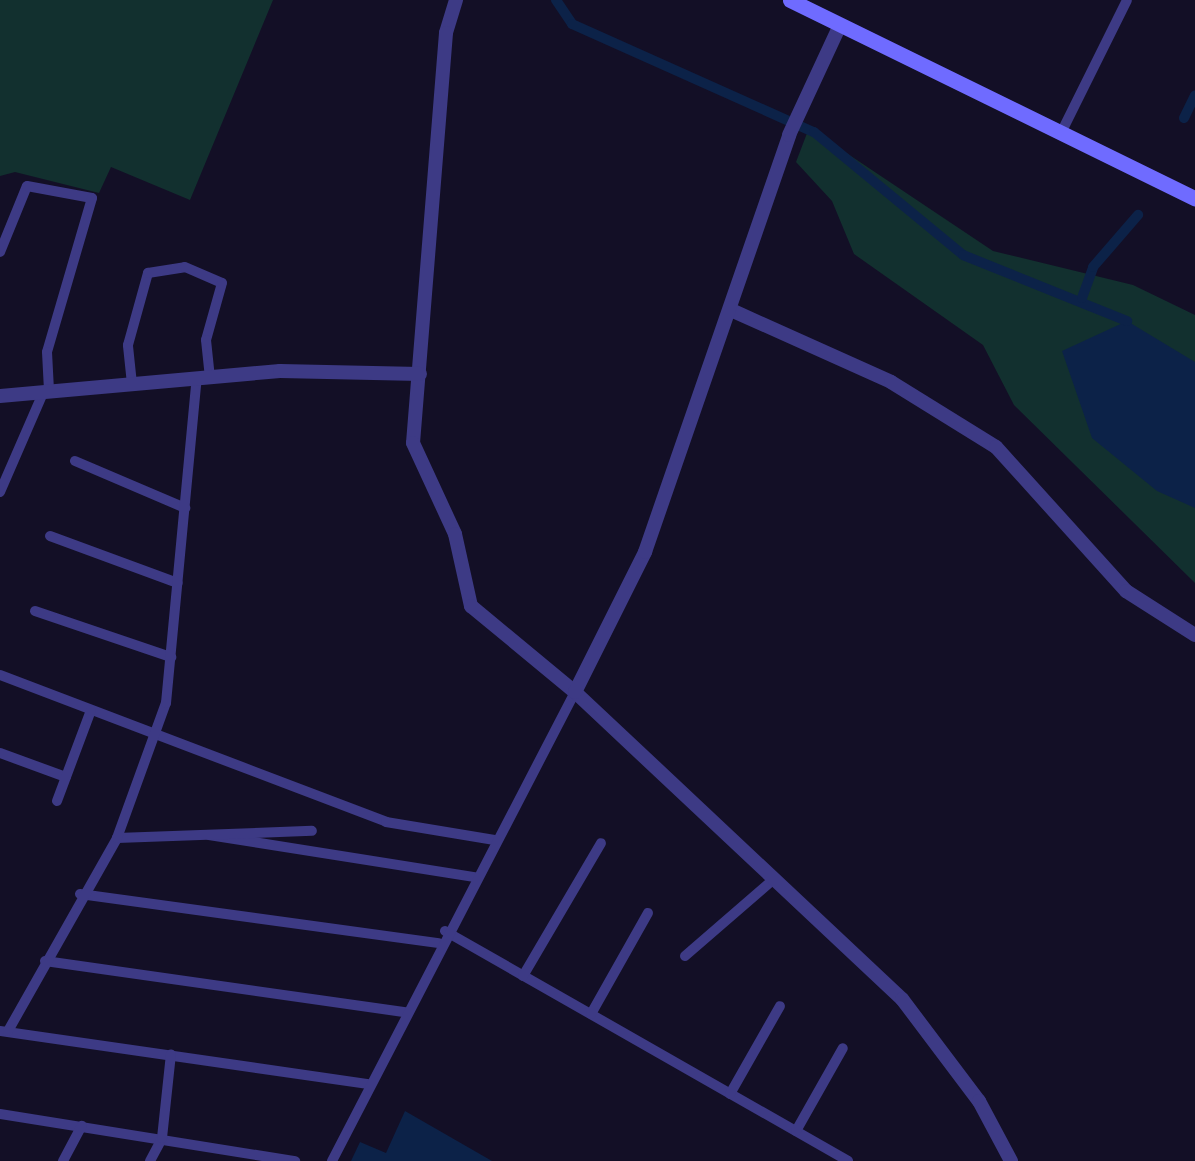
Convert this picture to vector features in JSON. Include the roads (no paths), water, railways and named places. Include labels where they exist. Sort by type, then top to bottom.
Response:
[{"type":"main road","points":[[790,0],[1195,199]]},
{"type":"street","points":[[456,0],[446,33],[414,452],[455,534],[471,606],[575,692],[902,999],[979,1101],[1011,1161]]},
{"type":"street","points":[[1061,133],[1127,0]]},
{"type":"street","points":[[332,1161],[442,937],[575,692],[644,552],[789,135],[840,25]]},
{"type":"street","points":[[0,251],[27,186],[92,198],[47,352],[47,391],[0,492]]},
{"type":"street","points":[[132,384],[128,345],[148,273],[185,267],[222,284],[206,340],[171,657],[156,734],[116,838],[4,1031],[370,1084]]},
{"type":"street","points":[[731,310],[891,382],[996,447],[1126,591],[1195,635]]},
{"type":"street","points":[[0,396],[368,368],[420,374]]},
{"type":"street","points":[[75,461],[185,508]]},
{"type":"street","points":[[50,536],[178,583]]},
{"type":"street","points":[[35,611],[171,657]]},
{"type":"street","points":[[0,675],[386,822],[495,840]]},
{"type":"street","points":[[57,801],[91,710]]},
{"type":"street","points":[[0,752],[66,777]]},
{"type":"street","points":[[116,838],[312,831]]},
{"type":"street","points":[[209,835],[475,877]]},
{"type":"street","points":[[523,976],[601,842]]},
{"type":"street","points":[[686,956],[774,879]]},
{"type":"street","points":[[80,894],[442,937],[523,976],[848,1161]]},
{"type":"street","points":[[591,1015],[648,913]]},
{"type":"street","points":[[45,961],[405,1012]]},
{"type":"street","points":[[730,1094],[780,1006]]},
{"type":"street","points":[[796,1131],[843,1048]]},
{"type":"street","points":[[150,1161],[162,1138],[171,1054]]},
{"type":"street","points":[[0,1114],[295,1161]]},
{"type":"street","points":[[64,1161],[82,1126]]},
{"type":"water","points":[[1127,321],[1195,362],[1195,508],[1157,491],[1092,438],[1062,351]]},
{"type":"water","points":[[405,1111],[492,1161],[351,1161],[360,1142],[386,1153]]},
{"type":"waterway","points":[[556,0],[572,24],[814,132],[963,255],[1127,321]]},
{"type":"waterway","points":[[1184,118],[1195,95]]},
{"type":"waterway","points":[[1082,298],[1093,267],[1138,215]]}]
